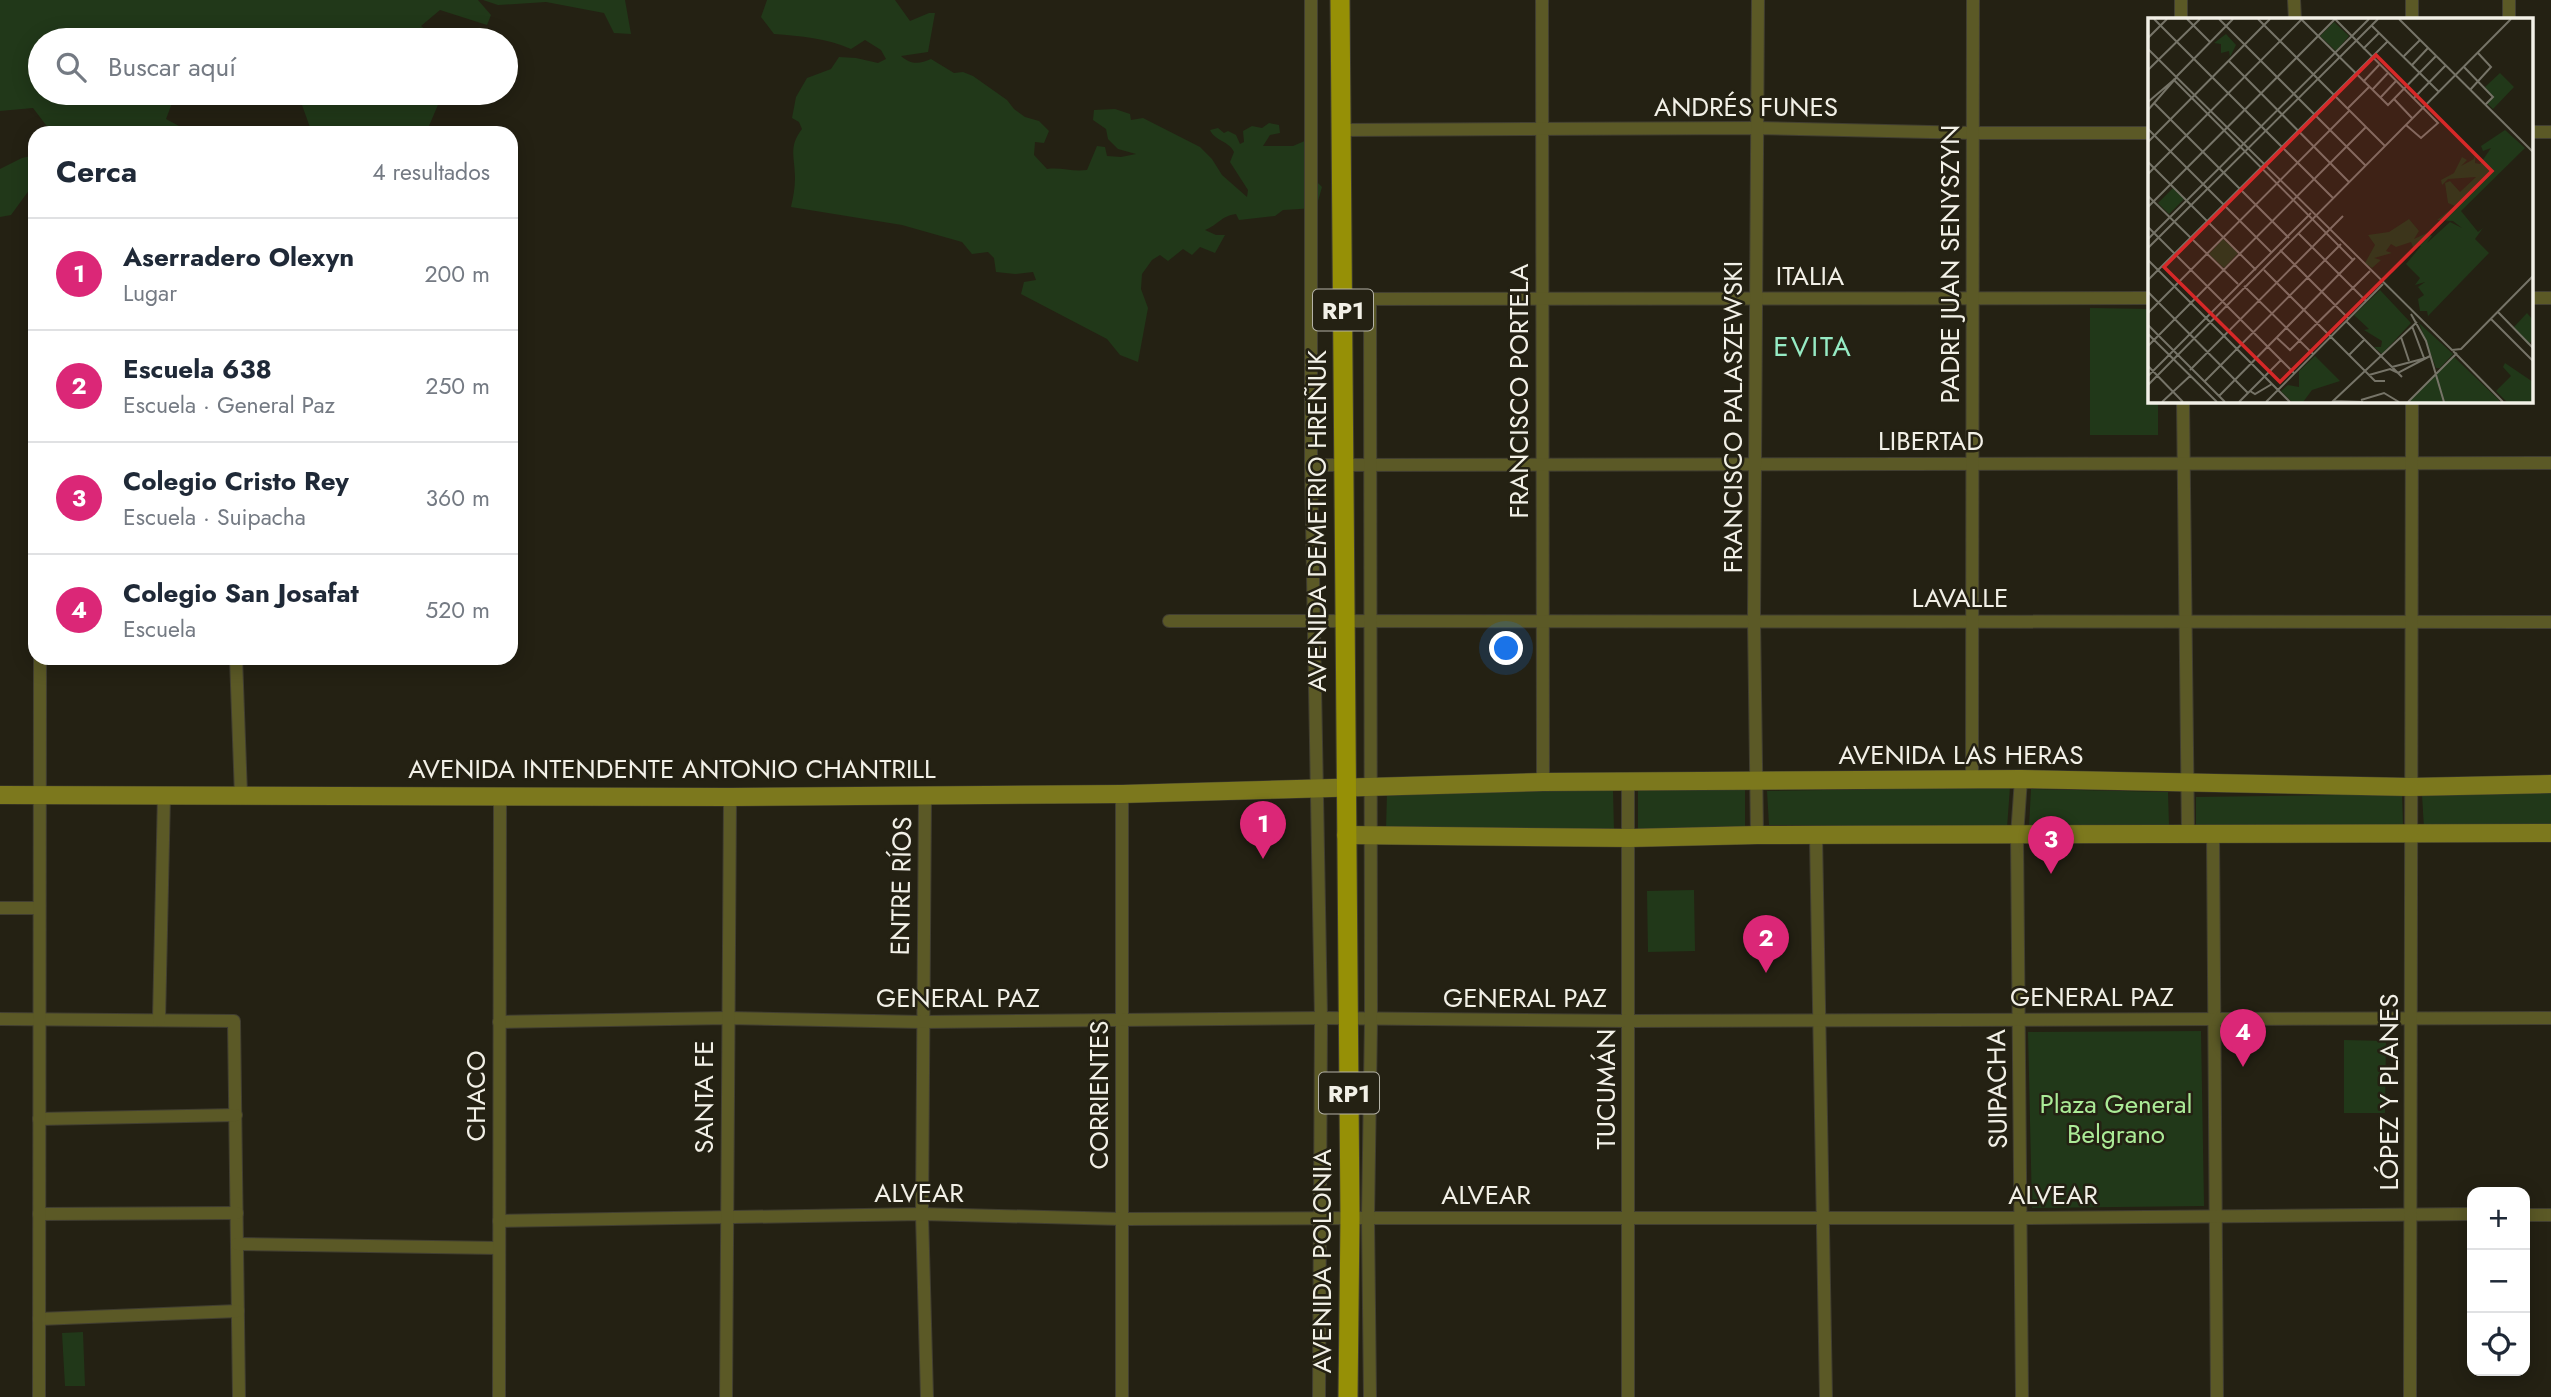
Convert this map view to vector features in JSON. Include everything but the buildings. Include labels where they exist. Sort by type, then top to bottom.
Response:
[{"type":"main road","name":"AVENIDA DEMETRIO HREÑUK","points":[[1340,0],[1345,789]]},
{"type":"main road","name":"AVENIDA LAS HERAS","points":[[1345,789],[1543,782],[2021,779],[2410,787],[2551,784]]},
{"type":"main road","name":"AVENIDA INTENDENTE ANTONIO CHANTRILL","points":[[0,795],[730,797],[1345,789]]},
{"type":"main road","name":"AVENIDA POLONIA","points":[[1345,789],[1348,1019],[1359,1218],[1348,1397]]},
{"type":"main road","points":[[1346,835],[1630,838],[1756,835],[2551,833]]},
{"type":"street","name":"AVENIDA DEMETRIO HREÑUK","points":[[1311,0],[1311,465],[1321,1018],[1319,1397]]},
{"type":"street","name":"FRANCISCO PORTELA","points":[[1542,0],[1540,130],[1543,782]]},
{"type":"street","name":"FRANCISCO PALASZEWSKI","points":[[1756,835],[1754,620],[1758,0]]},
{"type":"street","name":"PADRE JUAN SENYSZYN","points":[[1972,780],[1973,0]]},
{"type":"street","points":[[2181,0],[2181,18]]},
{"type":"street","points":[[2294,0],[2295,18]]},
{"type":"street","points":[[2412,0],[2412,18]]},
{"type":"street","points":[[2509,0],[2509,18]]},
{"type":"street","name":"ANDRÉS FUNES","points":[[1342,130],[1757,128],[1973,133],[2148,133]]},
{"type":"street","name":"ITALIA","points":[[1343,299],[2148,298]]},
{"type":"street","name":"AVENIDA POLONIA","points":[[1370,299],[1371,1020],[1359,1218],[1370,1397]]},
{"type":"street","points":[[2183,402],[2188,834]]},
{"type":"street","name":"LÓPEZ Y PLANES","points":[[2410,1397],[2413,402]]},
{"type":"street","name":"LIBERTAD","points":[[1311,465],[2551,463]]},
{"type":"street","name":"LAVALLE","points":[[1169,621],[1544,619],[2551,622]]},
{"type":"street","points":[[39,1397],[40,665]]},
{"type":"street","points":[[236,665],[241,795]]},
{"type":"street","name":"SUIPACHA","points":[[2021,779],[2017,836],[2022,1397]]},
{"type":"street","name":"TUCUMÁN","points":[[1628,782],[1628,1397]]},
{"type":"street","name":"CORRIENTES","points":[[1122,794],[1122,1397]]},
{"type":"street","points":[[159,1020],[164,795]]},
{"type":"street","name":"CHACO","points":[[499,1397],[500,795]]},
{"type":"street","name":"ENTRE RÍOS","points":[[925,795],[922,1214],[927,1397]]},
{"type":"street","name":"SANTA FE","points":[[726,1397],[730,797]]},
{"type":"street","points":[[1816,835],[1825,1217],[1826,1397]]},
{"type":"street","points":[[2213,835],[2217,1397]]},
{"type":"street","points":[[0,908],[39,908]]},
{"type":"street","name":"GENERAL PAZ","points":[[499,1022],[727,1018],[922,1022],[1321,1018],[1629,1021],[2551,1018]]},
{"type":"street","points":[[0,1019],[234,1021],[239,1397]]},
{"type":"street","points":[[39,1119],[236,1115]]},
{"type":"street","points":[[39,1214],[237,1213]]},
{"type":"street","name":"ALVEAR","points":[[499,1220],[922,1214],[1321,1220],[2467,1214]]},
{"type":"street","points":[[2530,1215],[2551,1215]]},
{"type":"street","points":[[237,1244],[499,1248]]},
{"type":"street","points":[[39,1319],[238,1311]]},
{"type":"green space","points":[[0,0],[478,0],[491,15],[487,25],[440,10],[421,26],[424,28],[28,28],[28,105],[171,105],[166,119],[179,126],[47,126],[33,108],[0,111]]},
{"type":"green space","points":[[483,0],[625,0],[631,34],[614,33],[604,13],[546,2],[498,5]]},
{"type":"green space","points":[[767,0],[895,0],[910,21],[935,13],[928,52],[901,56],[916,63],[931,59],[954,73],[963,72],[973,76],[1007,100],[1025,117],[1039,121],[1049,131],[1044,143],[1035,142],[1034,155],[1047,169],[1087,170],[1097,146],[1105,147],[1107,156],[1136,154],[1118,149],[1108,139],[1106,129],[1093,120],[1094,110],[1115,109],[1130,114],[1131,120],[1143,118],[1200,147],[1222,175],[1247,197],[1248,190],[1230,162],[1234,152],[1210,130],[1218,128],[1224,133],[1228,131],[1236,135],[1240,144],[1244,142],[1243,131],[1252,126],[1262,128],[1269,123],[1279,125],[1280,133],[1270,135],[1263,146],[1293,146],[1307,140],[1312,177],[1322,187],[1316,208],[1283,210],[1275,216],[1239,220],[1236,214],[1231,215],[1205,230],[1216,235],[1225,235],[1215,253],[1200,247],[1192,255],[1183,249],[1168,261],[1160,255],[1152,260],[1142,274],[1141,289],[1148,308],[1138,362],[1120,355],[1107,339],[1021,294],[1024,282],[1036,280],[1033,272],[996,272],[994,258],[988,252],[972,254],[962,242],[902,225],[791,207],[795,182],[793,152],[795,141],[802,129],[799,122],[792,118],[796,97],[807,78],[831,69],[839,57],[878,63],[886,59],[881,50],[865,40],[851,49],[823,40],[774,34],[761,17]]},
{"type":"green space","points":[[302,105],[438,105],[429,126],[310,126]]},
{"type":"green space","points":[[28,157],[28,192],[11,215],[0,217],[0,169]]},
{"type":"green space","points":[[2090,308],[2148,309],[2148,402],[2158,402],[2158,435],[2090,435]]},
{"type":"green space","points":[[2010,787],[2007,828],[1769,825],[1767,791]]},
{"type":"green space","points":[[1745,788],[1745,826],[1638,829],[1638,791]]},
{"type":"green space","points":[[1613,789],[1614,832],[1386,830],[1387,792]]},
{"type":"green space","points":[[2031,789],[2168,792],[2169,826],[2029,827]]},
{"type":"green space","points":[[2551,792],[2551,827],[2424,828],[2422,795]]},
{"type":"green space","points":[[2402,794],[2403,825],[2196,828],[2196,797]]},
{"type":"green space","points":[[1694,890],[1695,951],[1648,952],[1647,891]]},
{"type":"green space","name":"Plaza General Belgrano","points":[[2201,1031],[2204,1206],[2032,1208],[2028,1032]]},
{"type":"green space","points":[[2344,1040],[2386,1041],[2385,1113],[2344,1113]]},
{"type":"green space","points":[[83,1332],[85,1386],[65,1386],[62,1333]]},
{"type":"place","name":"Aserradero Olexyn","points":[[1263,859]]},
{"type":"place","name":"Colegio Cristo Rey","points":[[2051,874]]},
{"type":"place","name":"Escuela 638","points":[[1766,973]]},
{"type":"place","name":"Colegio San Josafat","points":[[2243,1067]]},
{"type":"district","name":"EVITA","points":[[1813,346]]}]
